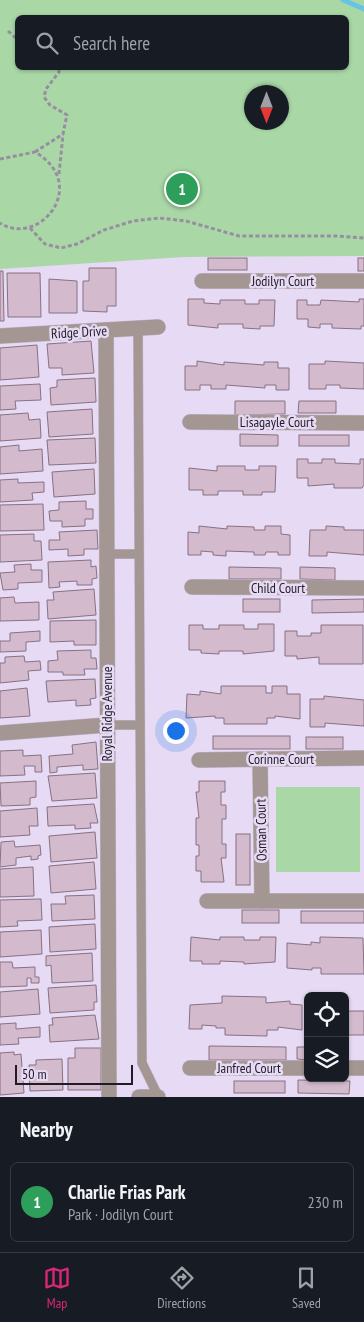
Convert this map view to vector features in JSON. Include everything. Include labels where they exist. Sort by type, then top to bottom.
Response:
[{"type":"street","name":"Jodilyn Court","points":[[202,281],[364,281]]},
{"type":"street","name":"Ridge Drive","points":[[0,336],[158,327]]},
{"type":"street","name":"Royal Ridge Avenue","points":[[106,330],[109,1097]]},
{"type":"street","name":"Lisagayle Court","points":[[190,422],[364,423]]},
{"type":"street","name":"Child Court","points":[[192,587],[364,588]]},
{"type":"street","points":[[0,733],[107,725]]},
{"type":"street","name":"Corinne Court","points":[[198,760],[364,758]]},
{"type":"street","name":"Osman Court","points":[[260,759],[262,901]]},
{"type":"street","points":[[207,901],[364,901]]},
{"type":"street","name":"Janfred Court","points":[[190,1068],[304,1068]]},
{"type":"street","points":[[349,1068],[364,1068]]},
{"type":"street","points":[[139,1097],[158,1096]]},
{"type":"lane","points":[[138,328],[142,1063],[158,1096]]},
{"type":"lane","points":[[107,554],[139,554]]},
{"type":"lane","points":[[107,725],[140,725]]},
{"type":"path","points":[[8,30],[15,37]]},
{"type":"path","points":[[0,223],[16,229],[30,228],[45,219],[55,208],[59,194],[63,134],[67,115],[50,105],[44,96],[46,89],[59,70]]},
{"type":"path","points":[[0,159],[35,152],[63,134]]},
{"type":"path","points":[[35,152],[49,162],[59,174]]},
{"type":"path","points":[[30,228],[44,244],[61,248],[77,244],[104,230],[133,221],[160,218],[186,221],[239,236],[336,236],[364,238]]},
{"type":"green space","points":[[0,0],[364,0],[364,256],[184,257],[0,269]]},
{"type":"green space","points":[[276,787],[360,787],[360,872],[276,872]]},
{"type":"building","points":[[208,258],[247,258],[247,270],[208,270]]},
{"type":"building","points":[[358,258],[364,258],[364,271],[358,271]]},
{"type":"building","points":[[89,268],[116,268],[116,306],[107,306],[107,312],[83,311],[83,281],[89,281]]},
{"type":"building","points":[[0,271],[3,271],[4,321],[0,321]]},
{"type":"building","points":[[7,273],[40,273],[41,317],[8,317]]},
{"type":"building","points":[[49,279],[77,281],[77,313],[49,313]]},
{"type":"building","points":[[188,299],[204,299],[204,303],[220,304],[220,300],[245,300],[245,304],[259,304],[259,300],[275,300],[274,326],[260,326],[260,329],[243,328],[243,324],[218,324],[218,328],[188,325]]},
{"type":"building","points":[[359,299],[364,299],[364,326],[361,326],[361,329],[332,328],[332,324],[320,324],[320,328],[308,327],[308,319],[297,319],[297,300],[307,300],[307,305],[320,305],[321,300],[359,302]]},
{"type":"building","points":[[91,341],[94,373],[62,375],[62,368],[49,368],[47,344]]},
{"type":"building","points":[[37,345],[39,377],[0,380],[0,348]]},
{"type":"building","points":[[197,361],[224,365],[224,362],[264,365],[264,362],[278,362],[278,368],[289,368],[289,390],[276,390],[276,385],[265,385],[265,388],[226,385],[226,389],[211,389],[211,385],[200,385],[200,390],[185,390],[185,366],[197,366]]},
{"type":"building","points":[[325,361],[364,363],[364,389],[340,388],[340,385],[326,385],[326,389],[309,389],[309,364],[325,364]]},
{"type":"building","points":[[95,378],[96,402],[51,405],[50,388],[57,387],[57,380]]},
{"type":"building","points":[[40,384],[41,400],[15,401],[16,409],[0,410],[0,386]]},
{"type":"building","points":[[235,401],[285,401],[285,414],[235,415]]},
{"type":"building","points":[[299,401],[336,401],[336,413],[298,413]]},
{"type":"building","points":[[92,409],[93,434],[49,437],[47,412]]},
{"type":"building","points":[[28,413],[29,420],[40,419],[41,438],[0,441],[0,415]]},
{"type":"building","points":[[240,434],[278,435],[278,446],[240,446]]},
{"type":"building","points":[[299,435],[349,435],[349,446],[299,446]]},
{"type":"building","points":[[95,438],[96,463],[49,465],[47,440]]},
{"type":"building","points":[[19,445],[19,451],[42,449],[43,471],[0,474],[0,447]]},
{"type":"building","points":[[297,459],[308,459],[308,463],[322,463],[322,459],[335,459],[335,463],[360,464],[360,459],[364,459],[364,485],[362,488],[334,488],[334,484],[308,486],[308,478],[297,478]]},
{"type":"building","points":[[217,466],[245,466],[245,470],[259,470],[259,466],[276,466],[275,492],[262,492],[262,495],[243,495],[243,491],[218,491],[218,495],[203,495],[203,490],[189,490],[189,468],[217,471]]},
{"type":"building","points":[[94,469],[95,494],[54,497],[52,472]]},
{"type":"building","points":[[18,479],[18,483],[44,482],[44,492],[32,493],[33,500],[0,502],[0,480]]},
{"type":"building","points":[[86,501],[86,509],[93,509],[93,519],[85,519],[85,526],[62,527],[62,521],[50,521],[49,511],[59,510],[59,502]]},
{"type":"building","points":[[43,504],[44,530],[0,531],[0,505]]},
{"type":"building","points":[[199,526],[227,529],[227,526],[254,527],[254,530],[265,530],[265,526],[281,526],[281,534],[290,535],[290,555],[266,552],[265,555],[254,555],[254,552],[226,551],[226,556],[213,555],[213,552],[201,551],[201,555],[188,555],[188,532],[199,533]]},
{"type":"building","points":[[326,526],[344,527],[344,530],[364,530],[364,555],[327,552],[327,556],[309,556],[310,530],[326,530]]},
{"type":"building","points":[[97,530],[98,549],[84,549],[84,555],[68,556],[68,549],[49,550],[49,540],[60,540],[59,532]]},
{"type":"building","points":[[34,534],[34,541],[41,541],[42,560],[0,562],[0,535]]},
{"type":"building","points":[[91,560],[91,567],[96,566],[97,578],[92,579],[92,585],[77,585],[77,581],[59,582],[60,587],[49,588],[48,562]]},
{"type":"building","points":[[31,564],[31,570],[42,570],[42,582],[18,583],[18,589],[3,590],[0,573],[15,572],[14,565]]},
{"type":"building","points":[[229,567],[281,568],[281,579],[229,579]]},
{"type":"building","points":[[300,567],[335,568],[335,580],[300,579]]},
{"type":"building","points":[[94,589],[96,615],[48,619],[47,600],[54,600],[53,592]]},
{"type":"building","points":[[14,597],[15,603],[39,602],[39,620],[0,621],[0,598]]},
{"type":"building","points":[[243,599],[280,599],[280,612],[243,612]]},
{"type":"building","points":[[364,599],[364,612],[312,613],[312,600]]},
{"type":"building","points":[[96,620],[96,645],[74,645],[74,641],[50,642],[50,621]]},
{"type":"building","points":[[258,624],[274,624],[274,651],[243,654],[243,651],[219,651],[219,654],[201,653],[201,650],[189,650],[189,625],[203,625],[203,629],[219,629],[219,625],[244,625],[244,629],[258,629]]},
{"type":"building","points":[[321,625],[363,625],[363,664],[319,664],[319,657],[297,659],[297,656],[285,656],[285,631],[297,631],[297,636],[311,636],[311,633],[321,633]]},
{"type":"building","points":[[40,631],[40,641],[26,642],[26,651],[0,652],[0,641],[10,641],[10,633]]},
{"type":"building","points":[[91,650],[91,658],[96,658],[97,669],[84,669],[85,675],[63,675],[63,672],[48,672],[48,661],[58,660],[57,651]]},
{"type":"building","points":[[24,656],[25,662],[40,661],[41,670],[28,671],[29,680],[0,683],[0,663],[5,663],[5,657]]},
{"type":"building","points":[[95,679],[96,698],[90,699],[91,705],[76,706],[76,700],[48,702],[46,681]]},
{"type":"building","points":[[221,686],[266,686],[266,693],[272,693],[272,686],[287,686],[287,694],[300,694],[300,719],[275,716],[275,718],[267,718],[267,724],[224,724],[224,718],[215,718],[215,716],[186,718],[187,694],[200,695],[200,691],[221,694]]},
{"type":"building","points":[[27,688],[30,716],[0,718],[0,691]]},
{"type":"building","points":[[324,696],[364,700],[364,726],[325,723],[325,727],[310,727],[310,699],[324,699]]},
{"type":"building","points":[[213,736],[290,736],[290,749],[213,749]]},
{"type":"building","points":[[306,737],[343,737],[343,749],[306,749]]},
{"type":"building","points":[[96,742],[98,769],[83,770],[83,765],[57,767],[57,772],[50,773],[49,756],[73,754],[72,745]]},
{"type":"building","points":[[23,750],[23,756],[41,755],[42,772],[35,772],[35,766],[24,766],[25,775],[0,776],[0,751]]},
{"type":"building","points":[[95,773],[97,798],[52,801],[48,776]]},
{"type":"building","points":[[36,781],[36,797],[30,798],[30,805],[1,806],[0,783]]},
{"type":"building","points":[[199,781],[225,781],[225,792],[221,792],[221,805],[226,805],[226,819],[222,819],[222,844],[226,844],[226,858],[221,858],[224,882],[201,882],[201,871],[196,871],[196,856],[199,856],[199,845],[196,845],[196,818],[199,818],[196,792],[199,792]]},
{"type":"building","points":[[94,804],[98,823],[90,823],[91,828],[75,829],[75,825],[48,826],[47,807]]},
{"type":"building","points":[[37,808],[38,826],[29,826],[30,835],[0,837],[0,811]]},
{"type":"building","points":[[95,832],[97,858],[51,862],[49,836]]},
{"type":"building","points":[[236,834],[250,834],[250,885],[236,885]]},
{"type":"building","points":[[14,841],[15,847],[40,845],[41,855],[38,856],[38,859],[31,860],[31,856],[16,858],[16,865],[0,867],[1,842]]},
{"type":"building","points":[[94,862],[96,889],[51,893],[49,866]]},
{"type":"building","points":[[33,867],[34,896],[0,897],[0,869]]},
{"type":"building","points":[[94,895],[95,919],[52,921],[51,904],[66,904],[65,896]]},
{"type":"building","points":[[41,899],[42,920],[17,921],[18,926],[0,927],[0,900]]},
{"type":"building","points":[[242,910],[279,910],[279,923],[242,923]]},
{"type":"building","points":[[301,911],[364,911],[364,923],[301,923]]},
{"type":"building","points":[[95,924],[96,949],[50,952],[49,927]]},
{"type":"building","points":[[41,930],[42,954],[0,957],[0,932]]},
{"type":"building","points":[[191,937],[220,940],[220,937],[244,937],[244,940],[260,940],[260,937],[276,937],[275,962],[244,964],[244,962],[220,961],[220,964],[202,964],[202,961],[190,961]]},
{"type":"building","points":[[320,937],[363,938],[364,974],[321,974],[321,968],[312,968],[312,970],[287,968],[287,943],[311,945],[311,942],[320,943]]},
{"type":"building","points":[[92,953],[93,981],[52,983],[51,965],[46,966],[46,956]]},
{"type":"building","points":[[0,962],[12,962],[13,968],[35,967],[35,977],[39,977],[39,983],[31,983],[31,978],[27,978],[27,986],[0,987]]},
{"type":"building","points":[[96,985],[97,1002],[94,1002],[94,1010],[50,1013],[48,988]]},
{"type":"building","points":[[38,989],[40,1014],[0,1017],[0,992]]},
{"type":"building","points":[[222,996],[266,997],[266,1003],[290,1001],[290,1004],[302,1005],[302,1030],[278,1027],[278,1030],[267,1030],[267,1036],[225,1035],[225,1028],[216,1028],[216,1026],[202,1025],[202,1029],[189,1029],[190,1005],[222,1003]]},
{"type":"building","points":[[349,1011],[364,1011],[364,1035],[349,1035]]},
{"type":"building","points":[[95,1015],[99,1039],[50,1042],[49,1025],[53,1025],[52,1018]]},
{"type":"building","points":[[16,1023],[16,1029],[40,1027],[40,1037],[18,1038],[19,1044],[0,1045],[0,1024]]},
{"type":"building","points":[[209,1046],[286,1047],[286,1060],[209,1060]]},
{"type":"building","points":[[297,1047],[304,1047],[304,1060],[297,1059]]},
{"type":"building","points":[[75,1048],[101,1048],[101,1090],[68,1090],[68,1058],[75,1058]]},
{"type":"building","points":[[14,1052],[14,1055],[21,1054],[24,1093],[0,1095],[0,1053]]},
{"type":"building","points":[[62,1059],[63,1090],[30,1091],[29,1065],[36,1065],[36,1060]]},
{"type":"building","points":[[298,1080],[304,1080],[304,1082],[350,1081],[349,1094],[298,1093]]},
{"type":"building","points":[[234,1081],[285,1081],[285,1093],[234,1093]]},
{"type":"waterway","points":[[343,0],[364,9]]},
{"type":"place","name":"Charlie Frias Park","points":[[182,189]]}]
